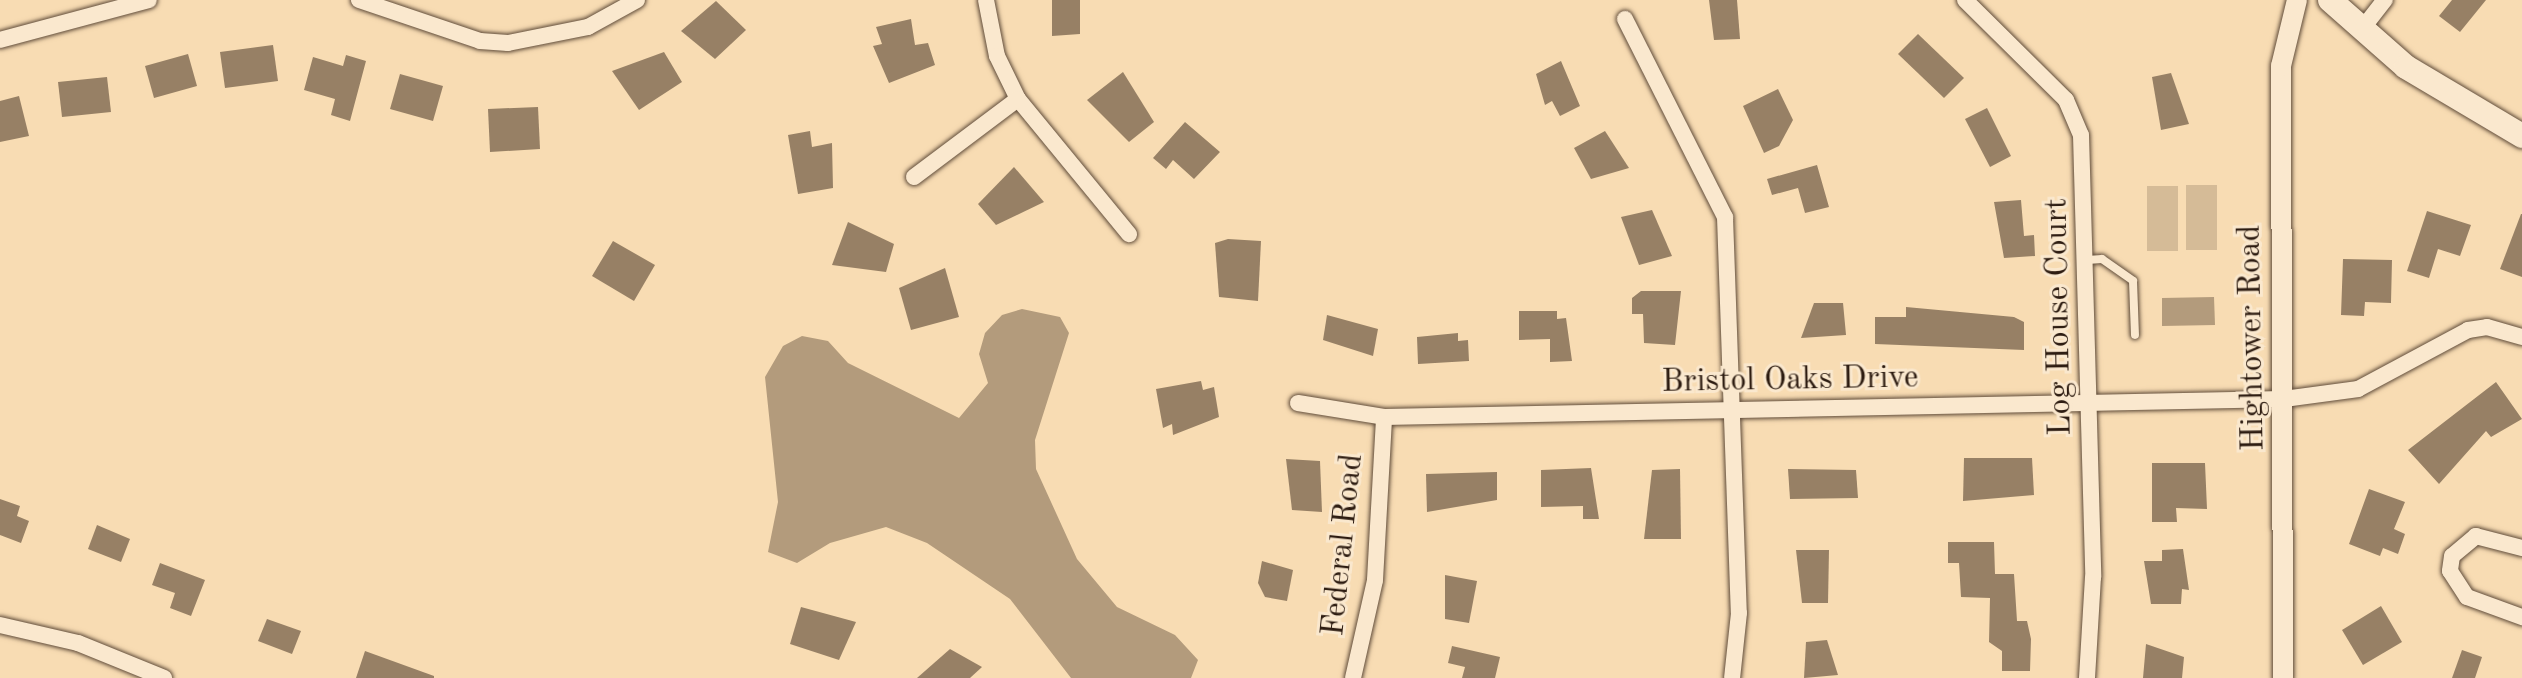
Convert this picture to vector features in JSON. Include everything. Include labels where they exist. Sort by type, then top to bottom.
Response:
[{"type":"main road","points":[[2330,0],[2406,67],[2522,136]]},
{"type":"street","points":[[0,40],[149,0]]},
{"type":"street","points":[[359,0],[480,41],[508,43],[562,36],[637,0]]},
{"type":"street","points":[[986,0],[997,56],[1018,99],[1129,234]]},
{"type":"street","name":"Log House Court","points":[[1965,0],[2053,85],[2076,118],[2087,260],[2090,403],[2087,678]]},
{"type":"street","name":"Hightower Road","points":[[2283,678],[2281,66],[2297,0]]},
{"type":"street","points":[[2362,29],[2385,0]]},
{"type":"street","points":[[1625,19],[1725,217],[1735,410],[1739,613],[1732,678]]},
{"type":"street","points":[[914,177],[1018,99]]},
{"type":"street","name":"Bristol Oaks Drive","points":[[1298,403],[1384,417],[2284,399],[2358,389],[2468,330],[2487,327],[2522,337]]},
{"type":"street","name":"Federal Road","points":[[1353,678],[1375,580],[1384,417]]},
{"type":"street","points":[[2522,548],[2476,536],[2452,556],[2450,571],[2467,597],[2522,617]]},
{"type":"street","points":[[0,625],[78,643],[164,678]]},
{"type":"lane","points":[[2087,260],[2102,259],[2133,281],[2135,335]]},
{"type":"shaded area","points":[[2186,185],[2217,185],[2217,250],[2186,250]]},
{"type":"shaded area","points":[[2147,186],[2178,186],[2178,251],[2147,251]]},
{"type":"shaded area","points":[[2214,297],[2215,325],[2162,326],[2162,298]]},
{"type":"shaded area","points":[[1022,309],[1060,317],[1069,333],[1035,440],[1036,469],[1077,559],[1117,607],[1175,635],[1198,660],[1191,678],[1071,678],[1010,599],[927,543],[886,527],[830,543],[797,563],[768,552],[778,502],[765,377],[783,346],[802,336],[828,341],[848,363],[959,418],[988,383],[979,354],[985,333],[1002,315]]},
{"type":"building","points":[[1052,0],[1080,0],[1080,34],[1052,36]]},
{"type":"building","points":[[1709,0],[1737,0],[1740,39],[1714,40]]},
{"type":"building","points":[[2452,0],[2486,0],[2460,32],[2439,16]]},
{"type":"building","points":[[716,1],[746,30],[715,59],[681,31]]},
{"type":"building","points":[[911,19],[915,45],[928,43],[935,65],[889,83],[873,46],[882,44],[876,27]]},
{"type":"building","points":[[1918,34],[1964,78],[1944,98],[1898,54]]},
{"type":"building","points":[[273,45],[278,81],[225,88],[220,52]]},
{"type":"building","points":[[664,52],[682,82],[639,110],[612,71]]},
{"type":"building","points":[[188,54],[197,86],[154,98],[145,66]]},
{"type":"building","points":[[346,55],[366,61],[350,121],[331,115],[335,99],[304,90],[313,57],[343,66]]},
{"type":"building","points":[[1561,61],[1580,106],[1560,116],[1552,101],[1545,105],[1536,74]]},
{"type":"building","points":[[1123,72],[1154,122],[1129,142],[1087,100]]},
{"type":"building","points":[[2171,73],[2189,124],[2161,130],[2152,77]]},
{"type":"building","points":[[400,74],[443,86],[433,121],[390,109]]},
{"type":"building","points":[[107,77],[111,112],[62,117],[58,82]]},
{"type":"building","points":[[1778,89],[1793,120],[1779,146],[1764,153],[1743,106]]},
{"type":"building","points":[[19,96],[29,136],[0,142],[0,101]]},
{"type":"building","points":[[538,107],[540,149],[490,152],[488,109]]},
{"type":"building","points":[[1987,108],[2011,156],[1990,167],[1965,119]]},
{"type":"building","points":[[1185,122],[1220,152],[1194,179],[1173,160],[1166,169],[1153,158]]},
{"type":"building","points":[[810,131],[812,147],[832,143],[833,188],[798,194],[788,135]]},
{"type":"building","points":[[1605,131],[1629,168],[1591,179],[1574,148]]},
{"type":"building","points":[[1817,165],[1829,207],[1805,213],[1798,188],[1772,195],[1767,179]]},
{"type":"building","points":[[1014,167],[1044,202],[996,225],[978,204]]},
{"type":"building","points":[[2021,200],[2024,236],[2034,235],[2035,256],[2004,258],[1994,202]]},
{"type":"building","points":[[1652,210],[1672,256],[1639,265],[1621,217]]},
{"type":"building","points":[[2427,211],[2471,225],[2460,256],[2438,249],[2429,278],[2407,271]]},
{"type":"building","points":[[2522,214],[2522,277],[2500,269]]},
{"type":"building","points":[[848,222],[894,244],[886,272],[832,265]]},
{"type":"building","points":[[1228,239],[1261,241],[1258,301],[1219,297],[1215,243]]},
{"type":"building","points":[[613,241],[655,265],[634,301],[592,276]]},
{"type":"building","points":[[2343,259],[2392,260],[2391,303],[2365,302],[2364,316],[2341,315]]},
{"type":"building","points":[[945,268],[959,317],[911,330],[899,288]]},
{"type":"building","points":[[1641,291],[1681,291],[1675,345],[1644,343],[1643,314],[1632,314],[1632,298]]},
{"type":"building","points":[[1814,303],[1843,303],[1846,335],[1801,338]]},
{"type":"building","points":[[1906,307],[2014,317],[2024,322],[2024,350],[1875,344],[1875,317],[1906,317]]},
{"type":"building","points":[[1519,311],[1557,311],[1557,319],[1566,318],[1572,361],[1550,362],[1550,339],[1519,340]]},
{"type":"building","points":[[1327,315],[1378,329],[1373,356],[1323,340]]},
{"type":"building","points":[[1458,333],[1458,341],[1468,340],[1469,361],[1418,364],[1417,337]]},
{"type":"building","points":[[1201,381],[1203,390],[1214,387],[1219,417],[1173,435],[1172,424],[1163,428],[1156,389]]},
{"type":"building","points":[[2496,382],[2522,419],[2491,437],[2486,431],[2439,484],[2408,450]]},
{"type":"building","points":[[1964,458],[2032,458],[2034,495],[1963,501]]},
{"type":"building","points":[[1286,459],[1320,461],[1322,512],[1292,510]]},
{"type":"building","points":[[2152,463],[2205,463],[2207,509],[2176,508],[2177,522],[2152,522]]},
{"type":"building","points":[[1591,468],[1599,519],[1583,519],[1583,506],[1541,507],[1541,470]]},
{"type":"building","points":[[1680,469],[1681,539],[1644,539],[1652,470]]},
{"type":"building","points":[[1788,469],[1856,470],[1858,498],[1790,499]]},
{"type":"building","points":[[1497,472],[1497,500],[1427,512],[1426,474]]},
{"type":"building","points":[[2369,489],[2405,502],[2394,529],[2405,534],[2398,554],[2383,548],[2380,556],[2349,544]]},
{"type":"building","points":[[0,499],[20,506],[17,516],[29,521],[21,543],[0,535]]},
{"type":"building","points":[[97,525],[130,539],[121,562],[88,549]]},
{"type":"building","points":[[1948,542],[1994,542],[1995,574],[2014,574],[2017,621],[2027,621],[2031,639],[2030,671],[2002,671],[2002,651],[1989,642],[1990,598],[1961,597],[1959,563],[1948,563]]},
{"type":"building","points":[[2183,549],[2189,590],[2182,589],[2181,604],[2151,604],[2144,561],[2162,561],[2162,550]]},
{"type":"building","points":[[1796,550],[1829,550],[1828,603],[1802,603]]},
{"type":"building","points":[[1262,561],[1293,570],[1287,601],[1265,597],[1258,583]]},
{"type":"building","points":[[160,563],[205,580],[191,616],[170,608],[175,593],[152,585]]},
{"type":"building","points":[[1445,575],[1477,581],[1469,623],[1445,619]]},
{"type":"building","points":[[2381,606],[2402,642],[2363,665],[2342,630]]},
{"type":"building","points":[[801,607],[856,622],[839,660],[790,644]]},
{"type":"building","points":[[267,619],[301,631],[292,654],[258,641]]},
{"type":"building","points":[[1827,640],[1838,675],[1804,678],[1806,642]]},
{"type":"building","points":[[2146,644],[2184,657],[2182,678],[2143,678]]},
{"type":"building","points":[[1452,646],[1500,657],[1495,678],[1462,678],[1465,667],[1448,663]]},
{"type":"building","points":[[950,649],[982,667],[970,678],[917,678]]},
{"type":"building","points":[[2462,650],[2482,657],[2475,678],[2452,678]]},
{"type":"building","points":[[365,651],[434,676],[434,678],[356,678]]}]
